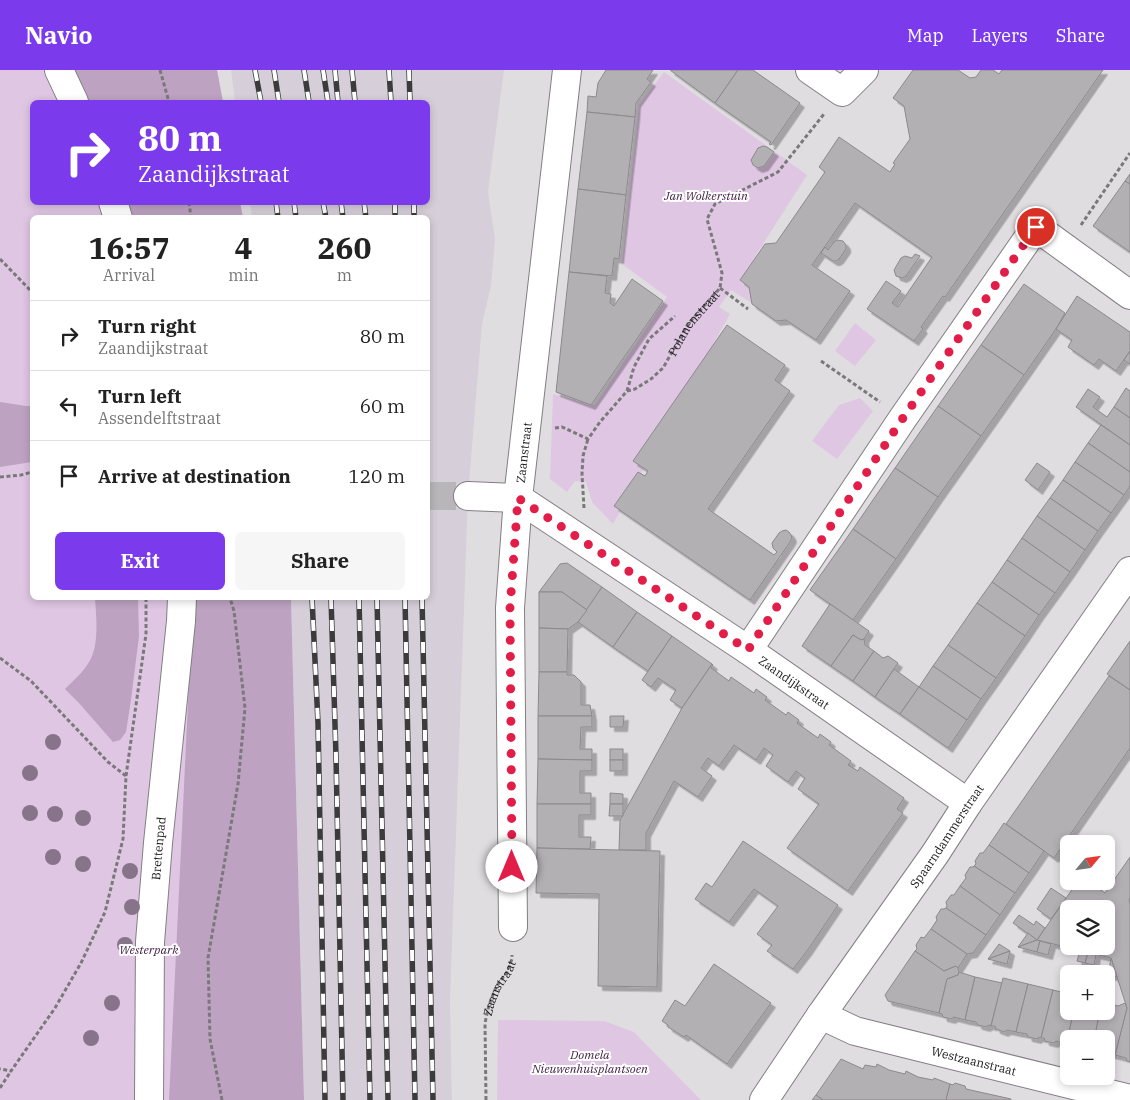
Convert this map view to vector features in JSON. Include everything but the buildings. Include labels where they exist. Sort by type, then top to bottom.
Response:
[{"type":"street","points":[[59,70],[73,100]]},
{"type":"street","name":"Zaanstraat","points":[[513,927],[510,608],[518,498],[567,70]]},
{"type":"street","points":[[810,70],[842,92],[864,70]]},
{"type":"street","points":[[748,650],[903,418],[1036,227],[1130,295]]},
{"type":"street","points":[[468,496],[518,498]]},
{"type":"street","name":"Zaandijkstraat","points":[[518,498],[748,650],[968,803]]},
{"type":"street","name":"Spaarndammerstraat","points":[[764,1100],[1130,571]]},
{"type":"street","name":"Brettenpad","points":[[149,1100],[150,942],[182,600]]},
{"type":"street","name":"Westzaanstraat","points":[[821,1015],[855,1031],[1130,1099]]},
{"type":"path","points":[[160,70],[168,100]]},
{"type":"path","name":"Polanenstraat","points":[[627,391],[652,379],[663,368],[688,324],[720,288],[722,273],[707,219],[715,204],[778,172],[842,92]]},
{"type":"path","points":[[1065,248],[1130,153]]},
{"type":"path","points":[[0,259],[30,290]]},
{"type":"path","points":[[720,288],[748,309]]},
{"type":"path","name":"Polanenstraat","points":[[588,439],[627,391],[634,367],[649,340],[675,316]]},
{"type":"path","points":[[821,361],[903,418]]},
{"type":"path","points":[[554,428],[562,426],[588,439],[582,456],[587,544]]},
{"type":"path","points":[[0,477],[30,473]]},
{"type":"path","points":[[0,1088],[55,1008],[81,963],[105,912],[123,839],[126,776],[146,634],[146,600]]},
{"type":"path","points":[[222,1100],[210,1039],[208,958],[238,784],[245,708],[234,611],[231,600]]},
{"type":"path","points":[[0,658],[31,681],[108,762],[126,776]]},
{"type":"path","name":"Zaanstraat","points":[[486,1100],[485,1023],[496,987],[508,972],[512,959],[513,927]]},
{"type":"path","points":[[0,1069],[11,1071]]},
{"type":"shaded area","points":[[75,70],[217,70],[223,100],[87,100]]},
{"type":"shaded area","points":[[231,70],[504,70],[488,192],[495,239],[491,286],[482,324],[468,496],[450,1002],[452,1100],[304,1100],[291,600],[430,600],[430,215],[252,215],[250,205],[430,205],[430,100],[235,100]]},
{"type":"shaded area","points":[[128,205],[240,205],[243,215],[132,215]]},
{"type":"shaded area","points":[[0,402],[30,406],[30,462],[0,467]]},
{"type":"shaded area","points":[[95,600],[138,600],[139,636],[126,732],[120,740],[113,742],[65,689],[80,674],[92,656],[96,642]]},
{"type":"shaded area","points":[[193,600],[291,600],[304,1100],[169,1100]]},
{"type":"green space","name":"Westerpark","points":[[0,70],[217,70],[223,100],[30,100],[30,205],[240,205],[243,215],[30,215],[30,600],[289,600],[302,1100],[0,1100]]},
{"type":"green space","name":"Jan Wolkerstuin","points":[[664,72],[807,175],[740,280],[749,287],[752,303],[731,290],[719,307],[730,314],[613,524],[592,502],[586,482],[575,481],[567,492],[550,479],[553,394],[595,405],[667,297],[622,264],[639,105]]},
{"type":"green space","points":[[855,323],[876,340],[855,366],[835,351]]},
{"type":"green space","points":[[860,398],[873,411],[837,459],[812,441],[839,405]]},
{"type":"green space","name":"Domela Nieuwenhuisplantsoen","points":[[498,1020],[604,1021],[634,1032],[701,1100],[497,1100]]},
{"type":"tunnel","points":[[430,496],[468,496]]},
{"type":"railway","points":[[255,70],[261,100]]},
{"type":"railway","points":[[274,70],[279,100]]},
{"type":"railway","points":[[304,70],[309,100]]},
{"type":"railway","points":[[323,70],[328,100]]},
{"type":"railway","points":[[335,70],[338,100]]},
{"type":"railway","points":[[352,70],[355,100]]},
{"type":"railway","points":[[389,70],[391,100]]},
{"type":"railway","points":[[409,70],[410,100]]},
{"type":"railway","points":[[276,205],[278,215]]},
{"type":"railway","points":[[294,205],[296,215]]},
{"type":"railway","points":[[324,205],[325,215]]},
{"type":"railway","points":[[341,205],[343,215]]},
{"type":"railway","points":[[364,205],[366,215]]},
{"type":"railway","points":[[395,205],[395,215]]},
{"type":"railway","points":[[414,205],[414,215]]},
{"type":"railway","points":[[312,600],[318,723],[325,1100]]},
{"type":"railway","points":[[331,600],[343,1100]]},
{"type":"railway","points":[[359,600],[370,1100]]},
{"type":"railway","points":[[377,600],[388,1100]]},
{"type":"railway","points":[[405,600],[415,1100]]},
{"type":"railway","points":[[422,600],[433,1100]]},
{"type":"route","points":[[512,867],[510,608],[518,498],[748,650],[903,418],[1036,227]]}]
